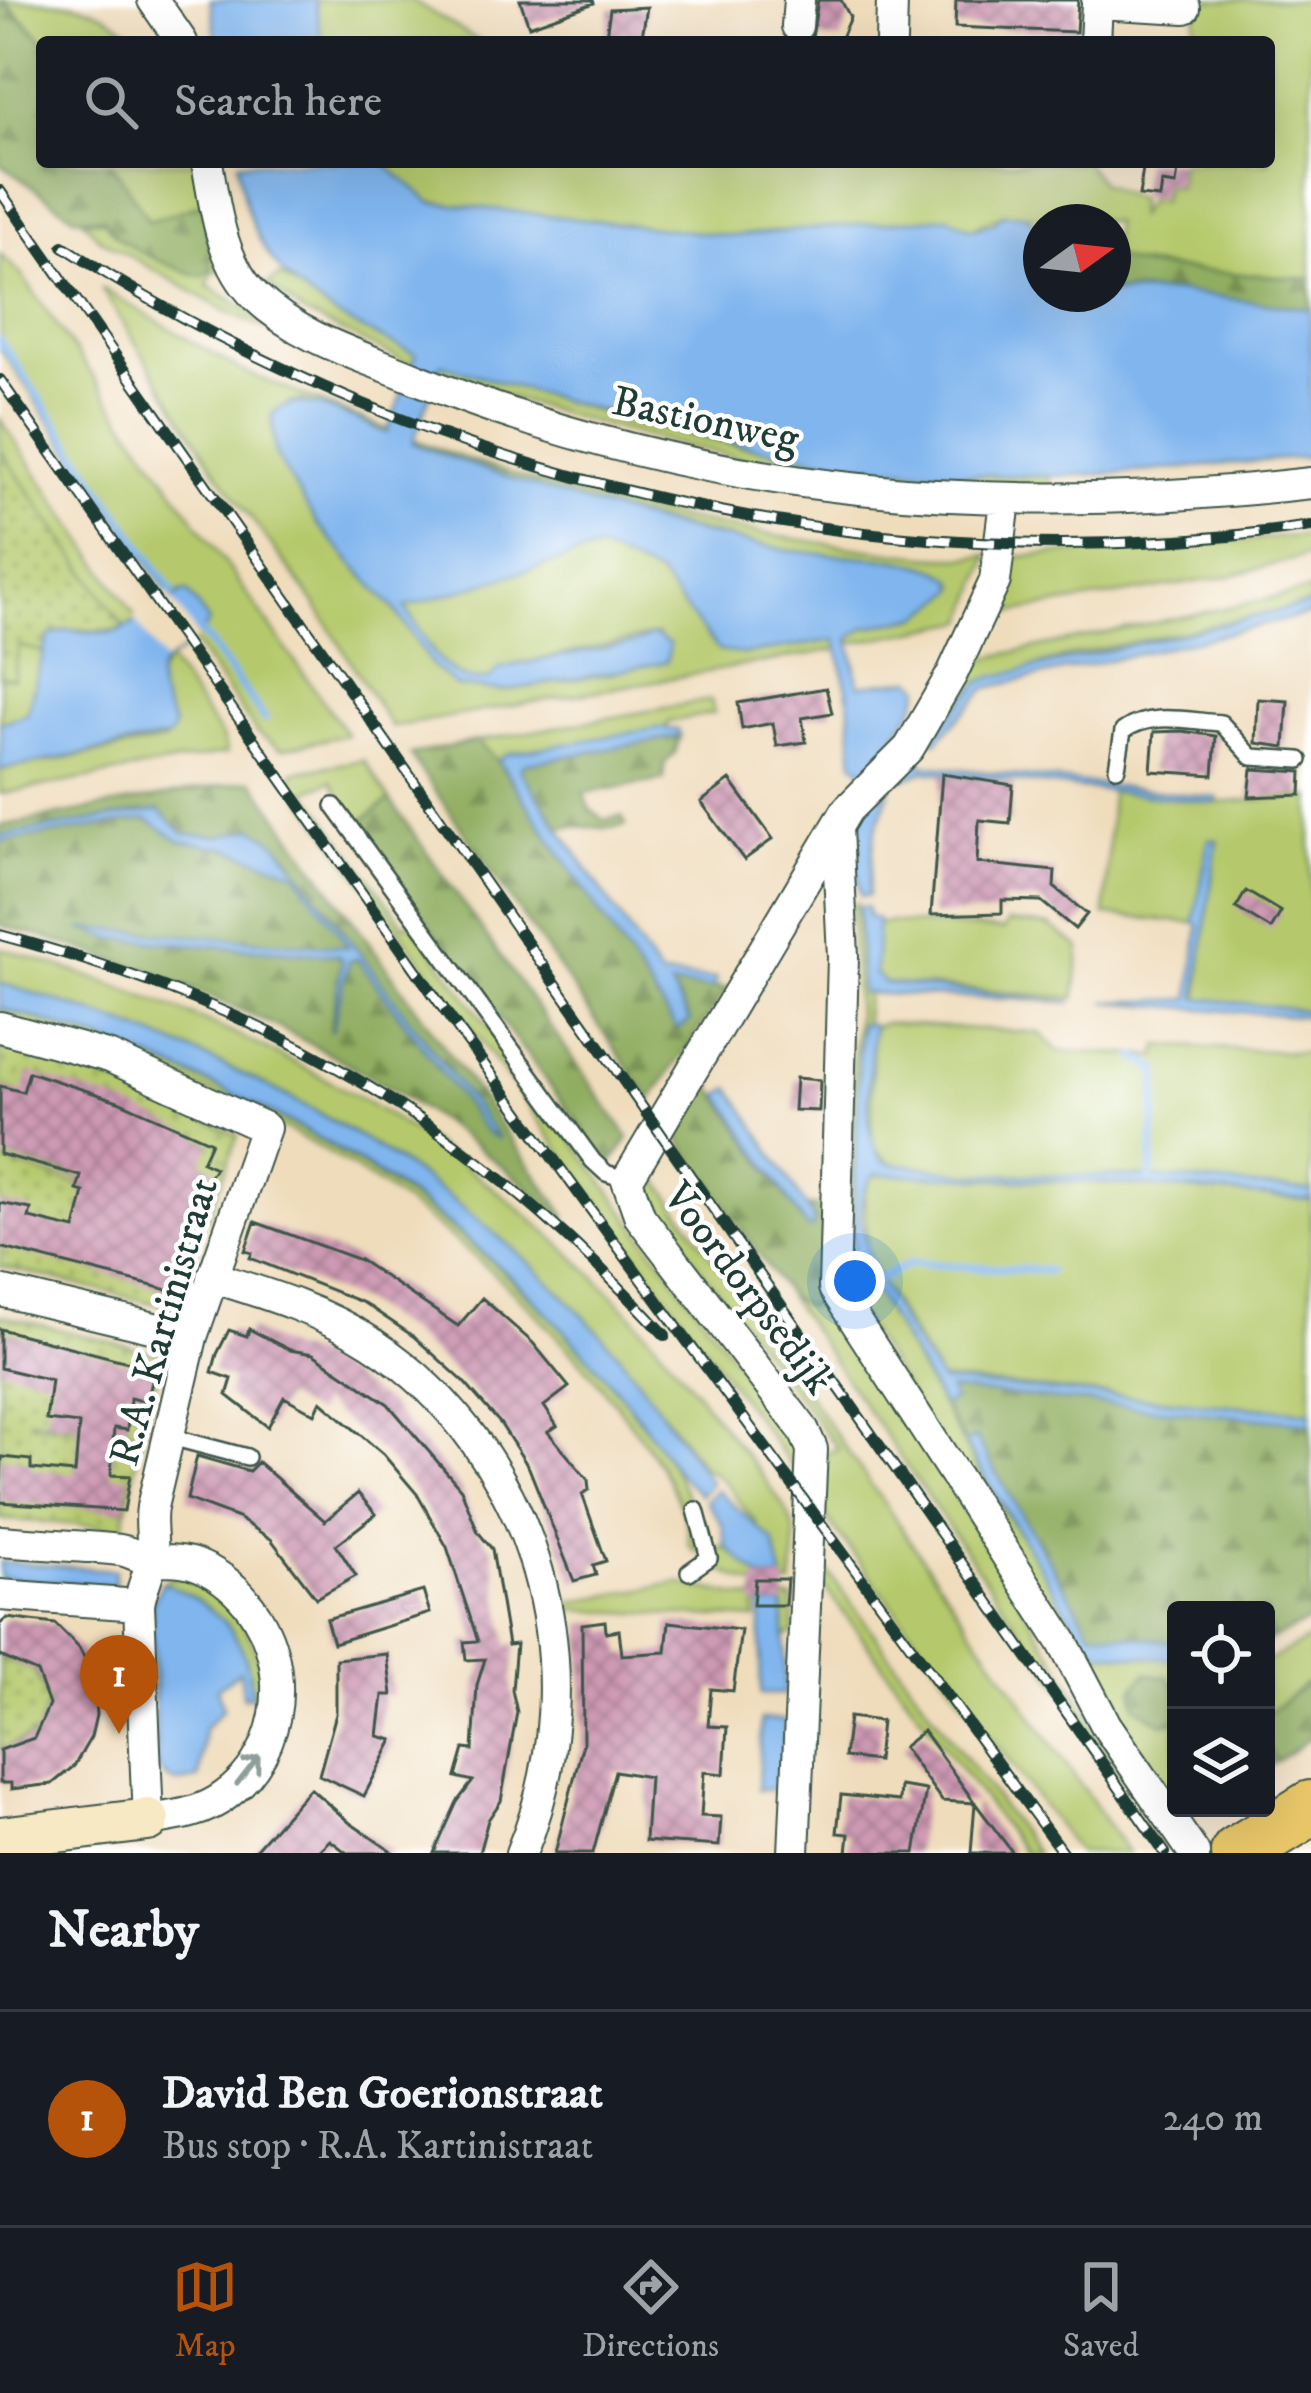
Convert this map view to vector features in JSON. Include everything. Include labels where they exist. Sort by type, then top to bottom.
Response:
[{"type":"highway","points":[[1238,1853],[1311,1808]]},
{"type":"street","points":[[153,0],[178,36]]},
{"type":"street","points":[[891,36],[892,0]]},
{"type":"street","points":[[1095,36],[1097,3],[1185,8]]},
{"type":"street","name":"Bastionweg","points":[[208,168],[225,244],[254,296],[294,326],[422,380],[612,442],[708,466],[873,493],[1005,502],[1188,497],[1311,483]]},
{"type":"street","name":"Voordorpsedijk","points":[[794,1853],[812,1449],[803,1429],[640,1217],[628,1194],[628,1180],[837,827],[909,748],[987,605],[1001,556],[1005,502]]},
{"type":"street","name":"Voordorpsedijk","points":[[837,827],[843,974],[834,1288],[1061,1641],[1106,1725],[1194,1853]]},
{"type":"street","name":"R.A. Kartinistraat","points":[[0,1027],[110,1057],[265,1128],[192,1337],[148,1531],[152,1561],[142,1579],[139,1605],[148,1820]]},
{"type":"street","points":[[212,1277],[328,1318],[412,1372],[484,1453],[513,1503],[548,1599],[555,1660],[554,1726],[542,1796],[521,1853]]},
{"type":"street","points":[[0,1291],[192,1337]]},
{"type":"street","points":[[0,1541],[128,1551],[152,1561],[194,1563],[238,1592],[266,1630],[279,1693],[274,1724],[248,1775],[205,1808],[22,1842]]},
{"type":"street","points":[[0,1595],[139,1605]]},
{"type":"lane","points":[[1117,768],[1123,731],[1137,721],[1156,719],[1221,723],[1252,758],[1300,760]]},
{"type":"lane","points":[[334,806],[593,1161],[605,1173],[628,1180]]},
{"type":"lane","points":[[167,1436],[247,1457]]},
{"type":"lane","points":[[689,1572],[709,1558],[696,1510]]},
{"type":"green space","points":[[0,0],[39,36],[36,168],[115,168],[149,221],[204,203],[212,269],[203,276],[162,262],[118,237],[104,218],[75,217],[0,164]]},
{"type":"green space","points":[[4,0],[79,5],[111,18],[133,36],[40,36]]},
{"type":"green space","points":[[315,0],[411,0],[471,36],[321,36]]},
{"type":"green space","points":[[1198,0],[1311,0],[1311,279],[1239,277],[1131,263],[1131,204],[1023,204],[1023,215],[1003,214],[971,229],[949,217],[732,236],[431,202],[389,168],[1090,168],[1102,184],[1138,199],[1137,216],[1148,200],[1162,201],[1164,186],[1178,187],[1180,168],[1275,168],[1275,36],[1194,36]]},
{"type":"green space","points":[[115,168],[199,168],[222,271],[213,271],[208,286],[274,326],[404,390],[226,311],[99,238],[83,220],[149,221]]},
{"type":"green space","points":[[0,254],[20,273],[347,735],[281,749],[257,733],[193,642],[208,621],[187,591],[169,595],[0,349]]},
{"type":"green space","points":[[1131,262],[1311,279],[1311,309],[1179,292],[1131,291]]},
{"type":"green space","points":[[280,276],[354,325],[417,354],[413,365],[303,313],[268,284]]},
{"type":"green space","points":[[101,288],[242,371],[389,430],[301,401],[289,403],[272,426],[276,455],[348,559],[395,610],[433,666],[456,686],[505,691],[613,673],[659,634],[499,668],[491,679],[475,680],[449,669],[438,658],[404,606],[599,549],[659,576],[719,651],[756,652],[825,638],[835,639],[839,649],[391,727],[314,602],[216,471]]},
{"type":"green space","points":[[441,363],[630,422],[729,444],[881,468],[1049,476],[1051,486],[898,482],[764,462],[544,408],[437,373]]},
{"type":"green space","points":[[0,419],[138,620],[124,627],[0,450]]},
{"type":"green space","points":[[413,439],[572,492],[681,518],[900,553],[989,555],[966,621],[853,643],[849,639],[864,628],[921,616],[957,586],[955,582],[925,566],[796,552],[592,504],[474,468]]},
{"type":"green space","points":[[0,450],[124,627],[57,632],[48,637],[44,652],[19,646],[13,678],[0,676]]},
{"type":"green space","points":[[1311,535],[1311,555],[1225,577],[997,615],[1014,557]]},
{"type":"green space","points":[[1311,590],[1311,604],[1073,655],[980,683],[930,738],[972,661]]},
{"type":"green space","points":[[19,646],[44,652],[27,714],[0,723],[0,676],[13,678]]},
{"type":"green space","points":[[168,660],[222,737],[227,753],[0,794],[0,770],[165,741],[155,681]]},
{"type":"green space","points":[[711,700],[714,713],[669,722],[665,728],[506,754],[499,763],[477,741]]},
{"type":"green space","points":[[680,736],[675,753],[664,764],[664,780],[584,793],[590,809],[604,820],[622,816],[626,825],[618,827],[560,828],[520,770],[523,764]]},
{"type":"green space","points":[[477,741],[499,763],[677,1029],[690,1020],[671,986],[727,988],[651,1100],[410,755]]},
{"type":"green space","points":[[364,760],[390,800],[355,826],[332,781],[306,791],[404,925],[411,922],[800,1448],[800,1478],[293,785],[293,772]]},
{"type":"green space","points":[[252,780],[564,1219],[438,1119],[300,1038],[153,974],[0,925],[0,842],[147,819],[180,841],[228,848],[295,872],[348,936],[284,850],[255,828],[221,836],[184,834],[145,811],[0,836],[0,826]],"holes":[[[82,929],[268,947],[336,948],[352,943],[495,1135],[486,1132],[358,960],[349,961],[330,1031],[342,960],[337,955],[111,938]]]},
{"type":"green space","points":[[1111,790],[1216,803],[1311,796],[1311,1011],[1199,1001],[1204,924],[1105,915]]},
{"type":"green space","points":[[390,800],[629,1138],[612,1163],[603,1163],[587,1135],[355,826]]},
{"type":"green space","points":[[856,903],[861,992],[867,994],[851,1195],[853,1255],[996,1500],[1098,1652],[1167,1659],[1162,1723],[1167,1723],[1164,1800],[850,1301],[839,1267],[857,1014],[850,908]]},
{"type":"green space","points":[[1008,922],[1050,926],[1080,948],[1075,998],[884,983],[875,974],[876,925],[1004,930]]},
{"type":"green space","points":[[0,948],[209,1023],[306,1069],[399,1122],[486,1183],[568,1252],[645,1330],[760,1473],[794,1530],[792,1585],[752,1584],[718,1569],[715,1549],[726,1547],[758,1573],[756,1521],[720,1478],[703,1468],[632,1375],[558,1293],[480,1222],[397,1160],[308,1107],[213,1060],[0,983]]},
{"type":"green space","points":[[0,1008],[177,1070],[340,1153],[417,1203],[557,1323],[620,1394],[684,1490],[697,1532],[697,1552],[689,1545],[682,1510],[664,1472],[616,1404],[537,1315],[449,1236],[352,1167],[248,1110],[157,1072],[0,1017]]},
{"type":"green space","points":[[884,1023],[1040,1033],[1058,1051],[1157,1056],[1159,1045],[1311,1053],[1311,1191],[1150,1177],[971,1174],[974,1179],[1107,1183],[1311,1200],[1311,1412],[940,1380],[868,1261],[864,1195],[870,1179],[882,1172],[955,1176],[894,1165],[872,1147],[872,1028]]},
{"type":"green space","points":[[0,1046],[139,1091],[238,1135],[207,1219],[0,1154]]},
{"type":"green space","points":[[707,1079],[807,1228],[814,1219],[806,1206],[829,1208],[830,1292],[807,1307],[788,1296],[674,1132]]},
{"type":"green space","points":[[0,1160],[190,1219],[187,1231],[200,1236],[177,1309],[0,1266]]},
{"type":"green space","points":[[652,1171],[1128,1853],[1078,1853],[822,1512],[826,1453],[838,1449],[654,1207],[648,1189]]},
{"type":"green space","points":[[830,1292],[1166,1839],[788,1296],[807,1307]]},
{"type":"green space","points":[[0,1315],[163,1355],[143,1432],[31,1419],[32,1423],[141,1438],[123,1528],[0,1519]]},
{"type":"green space","points":[[948,1389],[1311,1423],[1311,1620],[1275,1638],[1275,1601],[1167,1601],[1167,1641],[1091,1631],[976,1438],[965,1443],[943,1406],[952,1400]]},
{"type":"green space","points":[[823,1565],[1036,1853],[1024,1853],[816,1576]]},
{"type":"green space","points":[[173,1577],[195,1579],[227,1600],[249,1635],[266,1694],[252,1696],[245,1655],[227,1625],[199,1601],[163,1582]]},
{"type":"green space","points":[[677,1583],[752,1599],[792,1599],[794,1632],[785,1637],[783,1605],[756,1605],[756,1619],[561,1609],[560,1604]]},
{"type":"green space","points":[[1311,1638],[1311,1680],[1275,1708],[1275,1657]]},
{"type":"green space","points":[[0,1657],[34,1670],[49,1702],[36,1735],[0,1750]]},
{"type":"green space","points":[[1147,1673],[1167,1678],[1167,1723],[1135,1705],[1133,1689]]},
{"type":"green space","points":[[1311,1680],[1311,1737],[1275,1763],[1275,1709]]},
{"type":"water","points":[[210,0],[315,0],[321,36],[216,36]]},
{"type":"water","points":[[239,168],[389,168],[431,202],[732,236],[949,217],[971,229],[992,224],[1003,214],[1023,215],[1023,312],[1131,312],[1131,293],[1179,292],[1311,309],[1311,457],[1047,476],[892,468],[816,458],[664,427],[441,364],[413,443],[553,493],[650,520],[795,551],[924,565],[955,581],[956,590],[921,616],[864,628],[850,639],[859,685],[913,679],[921,687],[914,708],[879,757],[880,797],[890,792],[875,832],[868,896],[861,896],[857,865],[862,768],[854,763],[849,699],[836,640],[744,654],[719,651],[659,576],[599,549],[405,607],[438,659],[474,680],[490,679],[499,668],[635,643],[653,635],[670,644],[667,662],[505,691],[456,686],[433,666],[395,610],[317,524],[276,455],[272,414],[297,403],[312,405],[387,433],[416,354],[320,305],[274,262],[257,235]]},
{"type":"water","points":[[187,591],[209,622],[159,673],[163,702],[174,727],[170,737],[0,770],[0,723],[27,714],[48,637],[64,631],[122,629]]},
{"type":"water","points":[[1311,604],[1311,614],[987,688],[936,742],[930,738],[980,682],[993,677]]},
{"type":"water","points":[[658,728],[678,730],[680,736],[523,764],[520,770],[660,976],[716,979],[714,988],[670,986],[690,1021],[677,1029],[498,760],[506,754]]},
{"type":"water","points":[[913,762],[1218,798],[1216,803],[924,771],[900,780]]},
{"type":"water","points":[[159,810],[184,834],[221,836],[255,828],[279,845],[499,1139],[486,1132],[358,959],[349,961],[332,1032],[342,960],[337,955],[111,938],[81,928],[349,947],[295,872],[228,848],[180,841],[147,819],[0,842],[0,836]]},
{"type":"water","points":[[1209,839],[1217,840],[1197,998],[1311,1011],[1311,1017],[1105,1002],[1190,999],[1199,925],[1194,923]]},
{"type":"water","points":[[859,906],[867,907],[868,917],[878,919],[875,974],[884,983],[1072,1002],[861,993]]},
{"type":"water","points":[[0,983],[167,1041],[246,1076],[396,1160],[534,1267],[597,1330],[711,1483],[700,1494],[691,1486],[627,1401],[566,1332],[483,1252],[422,1204],[290,1122],[220,1088],[75,1031],[0,1008]]},
{"type":"water","points":[[860,1024],[871,1024],[873,1030],[869,1120],[877,1152],[885,1162],[970,1174],[1151,1177],[1311,1191],[1311,1200],[1107,1183],[875,1174],[863,1195],[861,1220],[868,1249],[895,1311],[942,1382],[1311,1412],[1311,1423],[949,1390],[953,1400],[943,1406],[853,1255]]},
{"type":"water","points":[[731,1088],[814,1219],[813,1227],[807,1228],[720,1094]]},
{"type":"water","points":[[975,1437],[1091,1631],[1167,1641],[1167,1659],[1098,1652],[1086,1643],[965,1443]]},
{"type":"water","points":[[717,1490],[774,1542],[783,1579],[762,1579],[726,1547],[722,1524],[706,1500]]},
{"type":"water","points":[[0,1562],[115,1570],[114,1586],[0,1578]]},
{"type":"water","points":[[163,1582],[199,1601],[227,1625],[250,1674],[252,1696],[243,1697],[240,1671],[217,1688],[223,1709],[204,1729],[199,1778],[185,1782],[173,1782],[156,1763],[152,1603]]},
{"type":"water","points":[[761,1605],[784,1605],[785,1694],[761,1694]]},
{"type":"water","points":[[761,1720],[785,1720],[782,1790],[758,1789]]},
{"type":"pier","points":[[168,593],[199,638],[164,662],[133,617]]},
{"type":"building","points":[[520,0],[593,0],[594,3],[529,26]]},
{"type":"building","points":[[818,0],[841,0],[850,17],[842,36],[812,36]]},
{"type":"building","points":[[956,0],[1078,0],[1076,32],[955,27]]},
{"type":"building","points":[[647,7],[642,36],[606,36],[610,9]]},
{"type":"building","points":[[1143,168],[1178,168],[1176,185],[1162,183],[1160,198],[1139,196]]},
{"type":"building","points":[[826,688],[832,713],[802,718],[806,742],[777,746],[773,723],[742,729],[738,703]]},
{"type":"building","points":[[1258,699],[1288,701],[1285,747],[1256,743]]},
{"type":"building","points":[[1154,732],[1216,736],[1213,775],[1151,771]]},
{"type":"building","points":[[1252,769],[1302,772],[1301,795],[1249,797]]},
{"type":"building","points":[[942,774],[1013,785],[1010,823],[979,820],[977,863],[1055,871],[1054,887],[1087,914],[1075,929],[1041,901],[1002,900],[1002,913],[931,915]]},
{"type":"building","points":[[730,780],[773,839],[744,860],[701,802]]},
{"type":"building","points":[[1246,891],[1281,912],[1271,929],[1236,908]]},
{"type":"building","points":[[29,1072],[118,1101],[211,1142],[202,1162],[215,1168],[201,1189],[180,1249],[193,1252],[185,1282],[179,1280],[176,1292],[0,1247],[0,1203],[31,1209],[29,1218],[75,1229],[84,1192],[77,1190],[81,1176],[0,1154],[0,1086],[23,1092]]},
{"type":"building","points":[[796,1078],[820,1080],[819,1111],[794,1110]]},
{"type":"building","points":[[255,1222],[360,1260],[458,1326],[482,1298],[533,1343],[569,1387],[544,1406],[557,1426],[548,1432],[588,1480],[589,1490],[582,1494],[606,1561],[593,1565],[596,1575],[574,1581],[529,1468],[500,1423],[463,1381],[413,1336],[364,1303],[250,1258],[252,1253],[245,1251]]},
{"type":"building","points":[[0,1329],[155,1369],[147,1402],[130,1398],[127,1430],[114,1428],[111,1475],[130,1476],[124,1511],[0,1502],[2,1457],[31,1460],[31,1469],[75,1473],[79,1424],[46,1420],[51,1380],[0,1368]]},
{"type":"building","points":[[249,1329],[290,1350],[313,1354],[388,1404],[461,1489],[478,1532],[492,1549],[508,1645],[516,1644],[512,1690],[517,1712],[501,1801],[488,1820],[479,1853],[434,1853],[457,1802],[473,1781],[456,1777],[464,1749],[473,1750],[477,1685],[485,1659],[466,1660],[464,1642],[478,1641],[447,1547],[417,1494],[383,1454],[321,1401],[315,1414],[284,1397],[268,1427],[227,1395],[232,1379],[212,1372],[217,1354],[229,1330],[247,1336]]},
{"type":"building","points":[[197,1456],[249,1471],[258,1462],[325,1521],[358,1493],[376,1514],[336,1545],[356,1576],[316,1598],[271,1539],[238,1518],[187,1499]]},
{"type":"building","points":[[755,1579],[787,1579],[785,1605],[753,1605]]},
{"type":"building","points":[[423,1591],[430,1613],[333,1643],[326,1619]]},
{"type":"building","points":[[7,1618],[55,1624],[79,1648],[94,1677],[96,1715],[91,1737],[74,1766],[52,1784],[11,1789],[11,1783],[0,1783],[0,1750],[34,1738],[49,1705],[37,1672],[0,1656],[0,1624]]},
{"type":"building","points":[[605,1621],[606,1632],[619,1630],[622,1655],[666,1652],[669,1622],[741,1630],[733,1691],[711,1689],[708,1726],[727,1727],[724,1774],[704,1772],[701,1816],[721,1817],[719,1846],[645,1841],[649,1777],[615,1771],[593,1853],[555,1853],[583,1743],[582,1624]]},
{"type":"building","points":[[387,1654],[392,1695],[383,1695],[378,1736],[393,1740],[364,1796],[319,1775],[336,1714],[336,1659]]},
{"type":"building","points":[[849,1717],[881,1721],[877,1761],[844,1757]]},
{"type":"building","points":[[923,1731],[975,1803],[942,1801],[903,1747]]},
{"type":"building","points":[[900,1786],[926,1790],[915,1853],[847,1853],[849,1834],[837,1833],[841,1795],[899,1801]]},
{"type":"building","points":[[310,1788],[394,1853],[347,1853],[330,1840],[316,1853],[252,1853]]},
{"type":"building","points":[[975,1803],[1013,1853],[971,1853]]},
{"type":"waterway","points":[[0,341],[173,593]]},
{"type":"waterway","points":[[202,633],[265,719]]},
{"type":"waterway","points":[[1136,1057],[1158,1070],[1151,1177]]},
{"type":"waterway","points":[[879,1279],[911,1263],[1048,1271]]},
{"type":"railway","points":[[0,191],[1165,1853]]},
{"type":"railway","points":[[63,246],[203,329],[351,399],[504,456],[662,499],[823,528],[986,542],[1149,542],[1311,526]]},
{"type":"railway","points":[[0,380],[450,1018],[1063,1853]]},
{"type":"railway","points":[[0,935],[194,999],[282,1038],[364,1084],[442,1135],[518,1194],[665,1335]]},
{"type":"place","name":"David Ben Goerionstraat","points":[[119,1734]]}]
